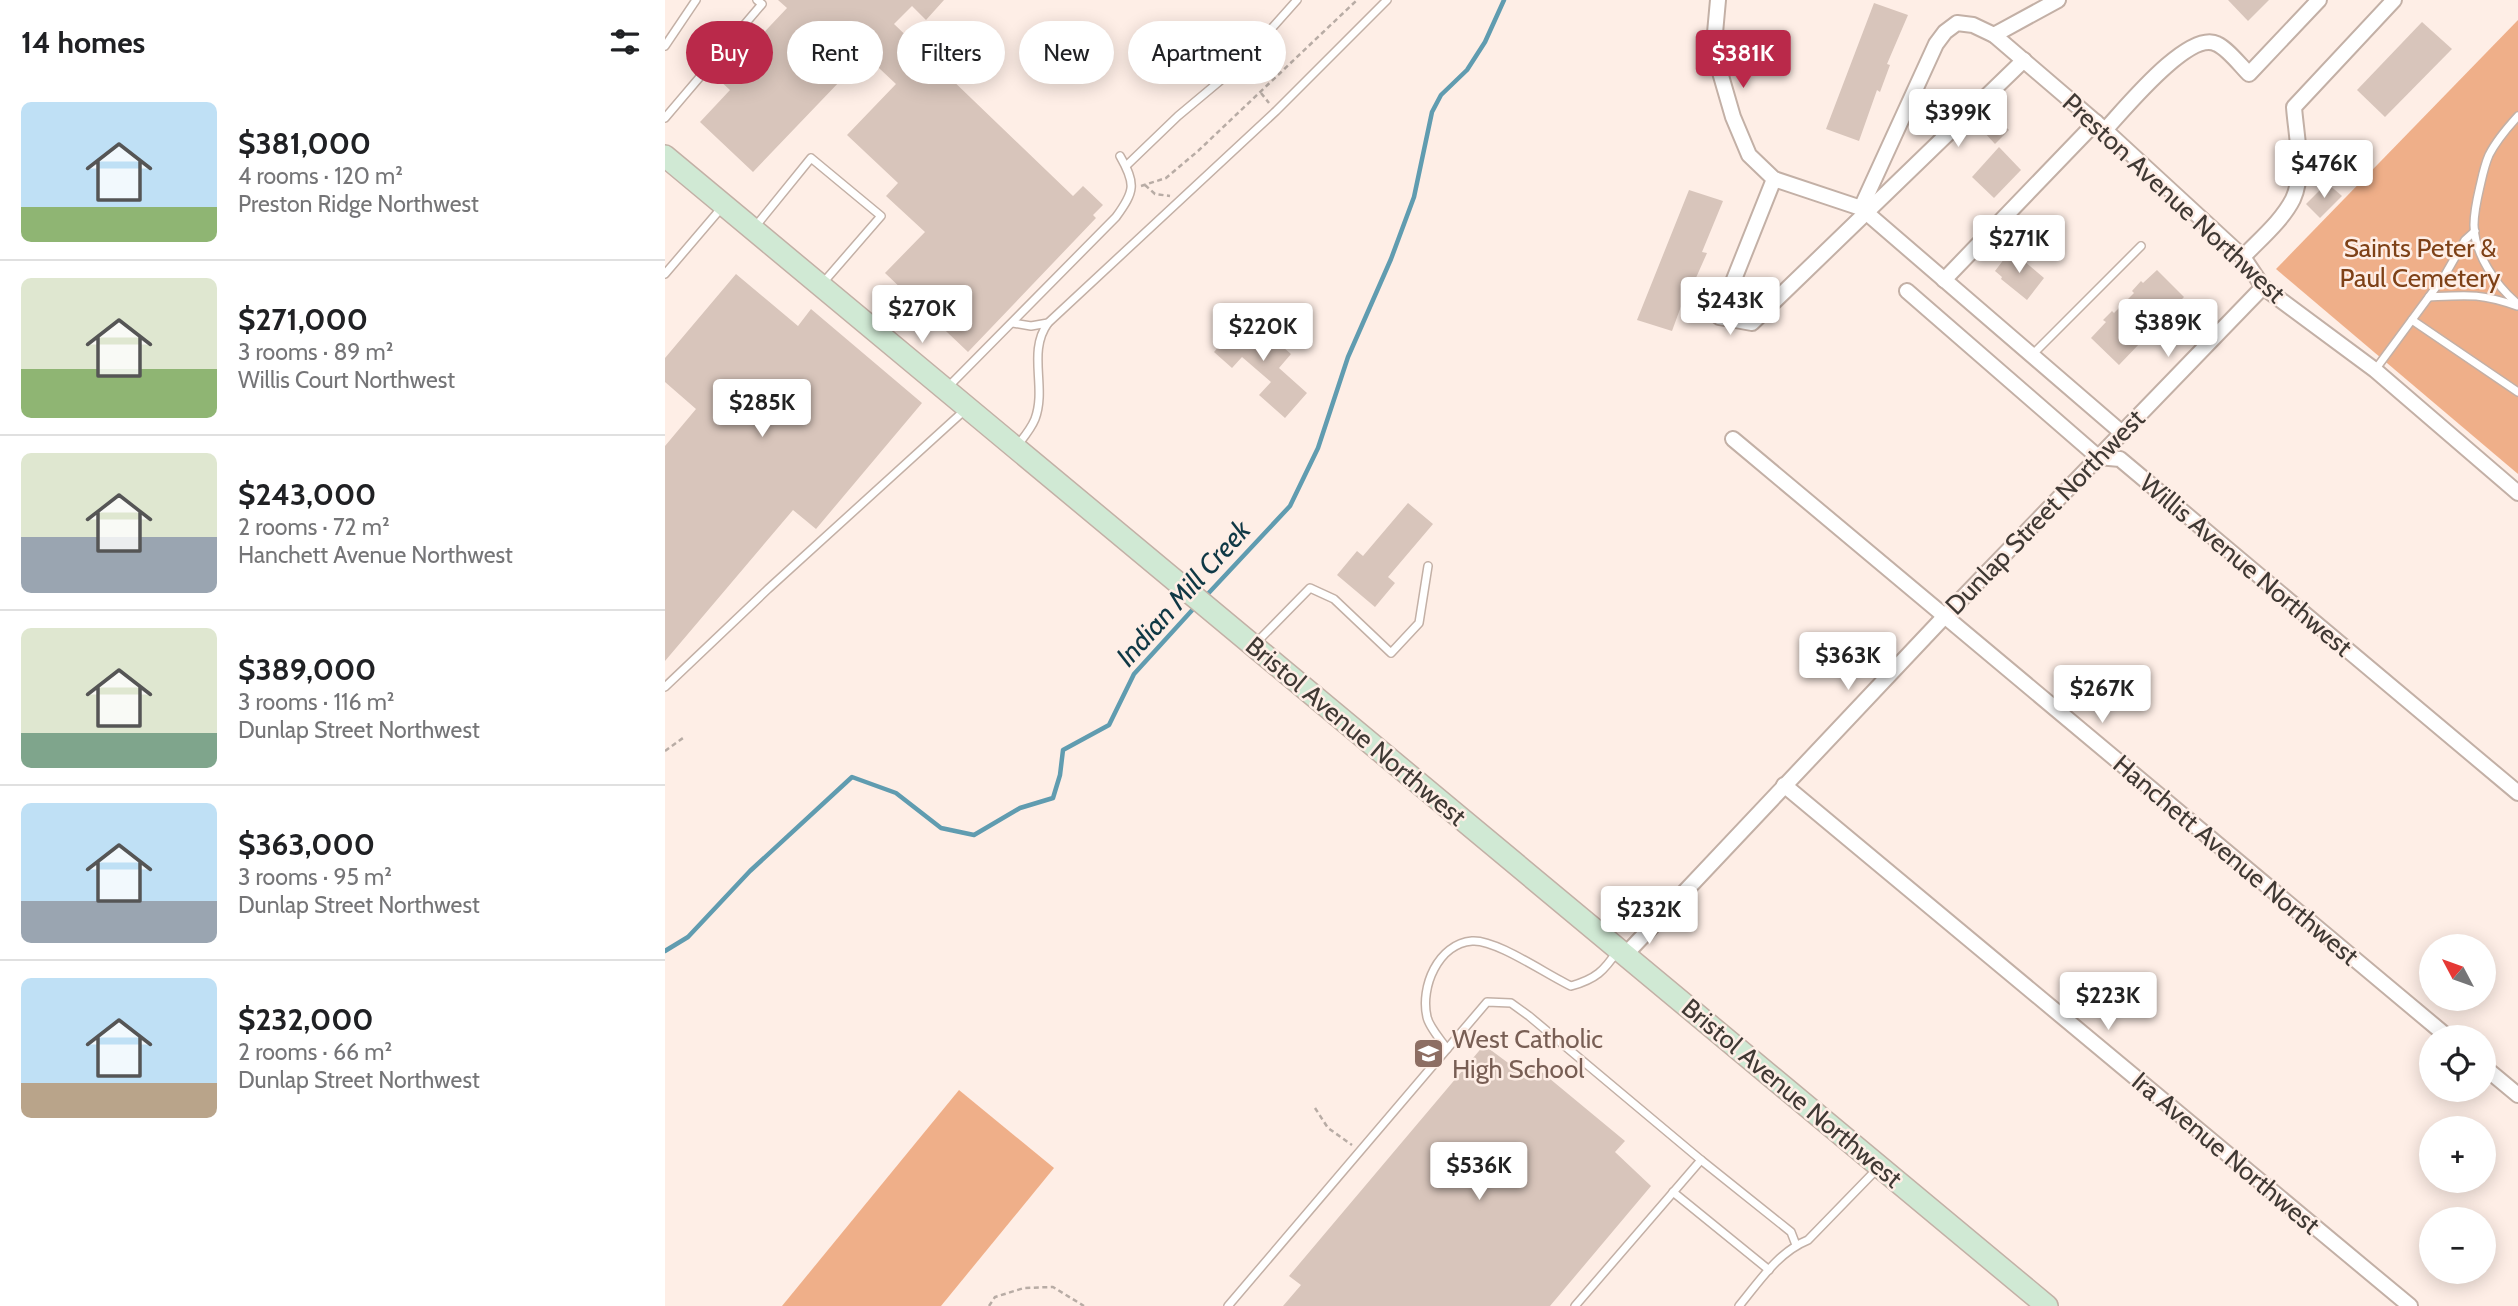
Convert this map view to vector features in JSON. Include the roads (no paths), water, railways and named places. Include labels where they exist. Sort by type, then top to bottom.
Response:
[{"type":"street","points":[[1718,0],[1715,33],[1717,62],[1733,117],[1749,155],[1774,179],[1864,211],[2121,432]]},
{"type":"street","points":[[1864,211],[1936,44],[1945,32],[1957,23],[1973,25],[1994,34],[2058,0]]},
{"type":"street","points":[[1944,280],[2101,126],[2190,47],[2206,42],[2217,43],[2249,74],[2319,0]]},
{"type":"street","points":[[2243,257],[2287,209],[2294,197],[2298,167],[2294,107],[2394,0]]},
{"type":"street","name":"Preston Avenue Northwest","points":[[1994,34],[2101,126],[2243,257],[2263,286],[2375,370],[2518,493]]},
{"type":"street","points":[[1774,179],[1719,317],[1752,323],[1864,211],[2024,60]]},
{"type":"street","name":"Bristol Avenue Northwest","points":[[665,156],[2047,1306]]},
{"type":"street","name":"Dunlap Street Northwest","points":[[1623,952],[2263,286]]},
{"type":"street","name":"Willis Avenue Northwest","points":[[1907,291],[2098,457],[2120,459],[2518,793]]},
{"type":"street","name":"Hanchett Avenue Northwest","points":[[1733,439],[2433,1025]]},
{"type":"street","name":"Ira Avenue Northwest","points":[[1784,785],[2410,1306]]},
{"type":"street","points":[[2496,1077],[2518,1095]]},
{"type":"lane","points":[[665,46],[697,0]]},
{"type":"lane","points":[[665,118],[762,4],[757,0]]},
{"type":"lane","points":[[1126,166],[1178,116],[1239,65],[1297,0]]},
{"type":"lane","points":[[1014,448],[1028,434],[1036,417],[1039,385],[1037,347],[1041,333],[1048,323],[1276,111],[1387,0]]},
{"type":"lane","points":[[2518,116],[2488,157],[2479,190],[2475,231],[2485,260],[2518,305]]},
{"type":"lane","points":[[945,390],[1116,217],[1132,189],[1132,176],[1120,156]]},
{"type":"lane","points":[[753,230],[811,158],[849,188],[881,216],[820,286]]},
{"type":"lane","points":[[665,274],[723,206]]},
{"type":"lane","points":[[2375,370],[2465,240],[2475,231]]},
{"type":"lane","points":[[2032,356],[2141,246]]},
{"type":"lane","points":[[2428,297],[2483,295],[2518,305]]},
{"type":"lane","points":[[2412,320],[2518,392]]},
{"type":"lane","points":[[1013,323],[1031,326],[1048,323]]},
{"type":"lane","points":[[665,687],[966,408]]},
{"type":"lane","points":[[1253,646],[1310,588],[1334,599],[1391,653],[1419,623],[1428,566]]},
{"type":"lane","points":[[1447,1049],[1427,1018],[1426,995],[1434,965],[1450,950],[1473,941],[1504,949],[1571,986],[1588,981],[1604,971],[1623,952]]},
{"type":"lane","points":[[1228,1306],[1487,1002],[1511,1003],[1529,1016],[1791,1232],[1796,1245]]},
{"type":"lane","points":[[1575,1306],[1701,1160]]},
{"type":"lane","points":[[1739,1306],[1782,1256],[1808,1240],[1880,1166]]},
{"type":"lane","points":[[1673,1192],[1769,1270]]},
{"type":"waterway","name":"Indian Mill Creek","points":[[1204,598],[1290,506],[1318,448],[1348,357],[1391,259],[1414,197],[1432,112],[1441,95],[1467,70],[1485,42],[1504,0]]},
{"type":"waterway","name":"Indian Mill Creek","points":[[665,951],[688,937],[750,871],[852,777],[896,793],[941,828],[974,835],[1020,808],[1053,798],[1060,775],[1063,750],[1109,725],[1134,674],[1195,607]]},
{"type":"place","name":"West Catholic High School","points":[[1429,1054]]},
{"type":"park label","name":"Saints Peter & Paul Cemetery","points":[[2420,263]]}]
